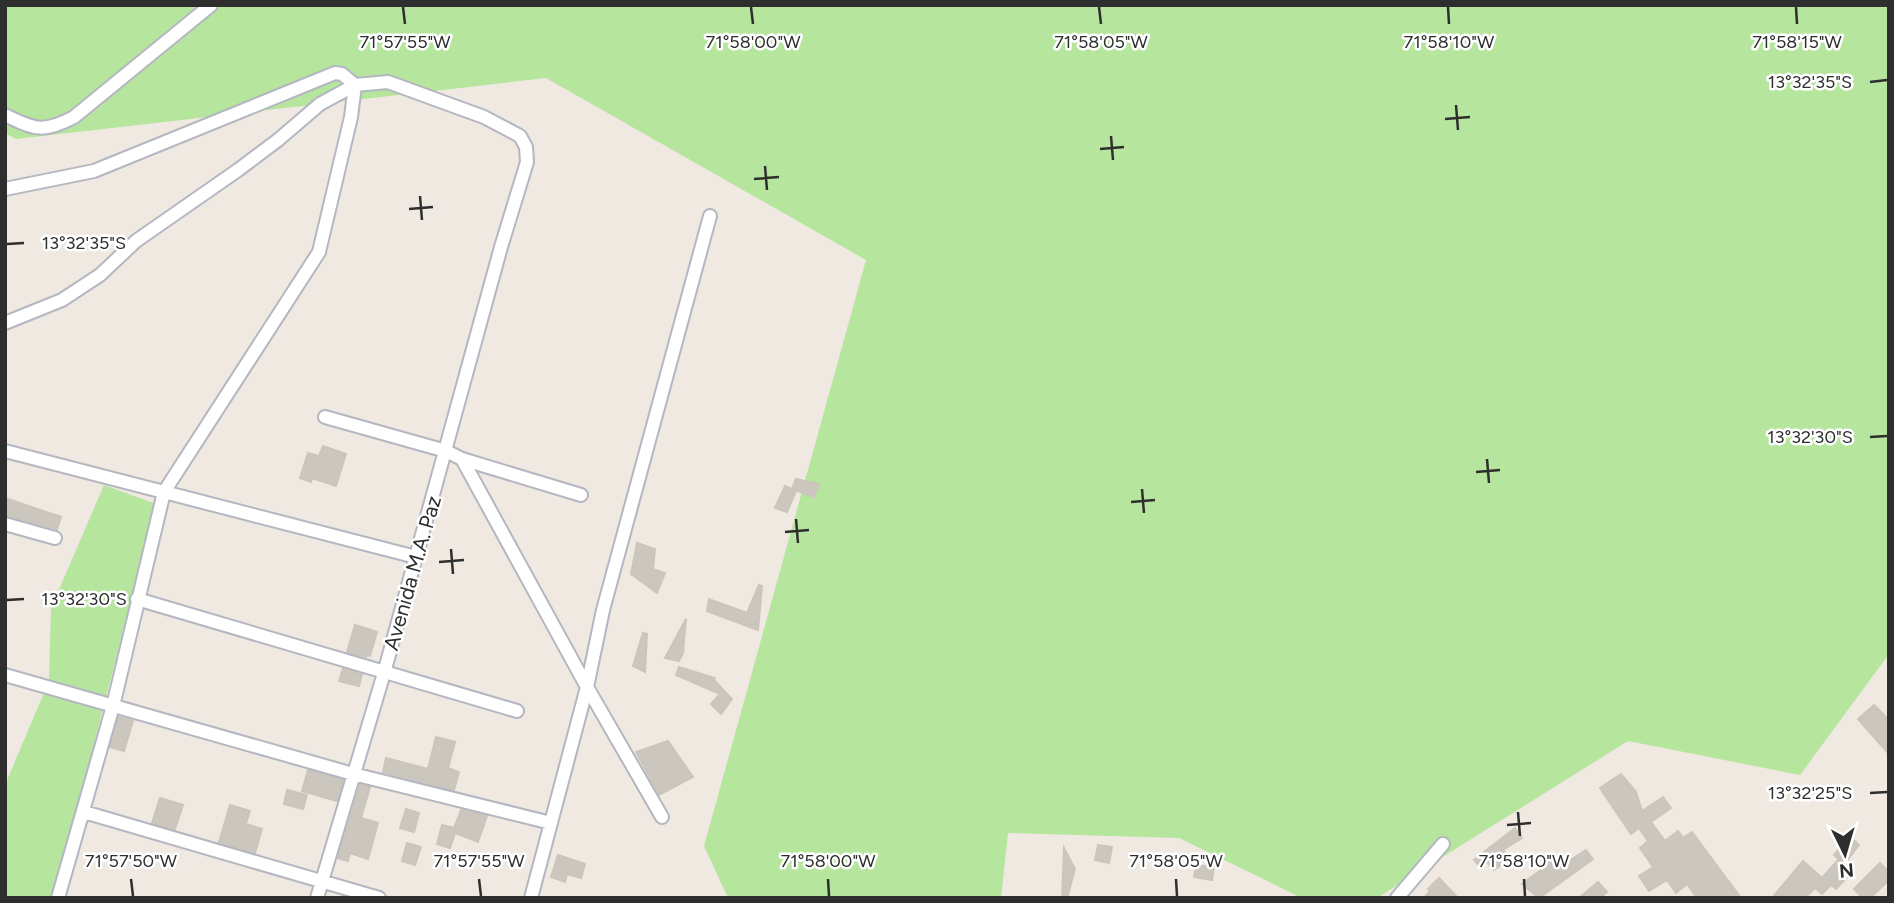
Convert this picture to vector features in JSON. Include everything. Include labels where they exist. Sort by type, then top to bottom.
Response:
[{"type":"street","points":[[5,115],[44,130],[57,127],[74,117],[211,5]]},
{"type":"street","points":[[5,189],[94,171],[335,73],[342,74],[355,85]]},
{"type":"street","name":"Avenida M.A. Paz","points":[[317,898],[384,673],[501,247],[527,162],[526,147],[520,136],[484,117],[387,82],[355,85]]},
{"type":"street","points":[[5,323],[62,300],[100,275],[136,242],[278,140],[320,104],[355,85]]},
{"type":"street","points":[[58,898],[113,706],[164,492],[319,252],[351,117],[355,85]]},
{"type":"street","points":[[531,898],[587,687],[603,610],[710,216]]},
{"type":"street","points":[[325,417],[446,451],[462,459],[581,495]]},
{"type":"street","points":[[5,451],[416,557]]},
{"type":"street","points":[[462,459],[662,817]]},
{"type":"street","points":[[5,524],[55,538]]},
{"type":"street","points":[[137,599],[517,711]]},
{"type":"street","points":[[5,674],[354,774],[551,823]]},
{"type":"street","points":[[84,812],[379,898]]},
{"type":"street","points":[[1397,898],[1443,844]]},
{"type":"green space","points":[[5,5],[1889,5],[1889,654],[1800,775],[1628,741],[1377,898],[1302,898],[1179,838],[1008,833],[1001,898],[728,898],[704,846],[866,260],[546,78],[16,139],[5,133]]},
{"type":"green space","points":[[104,485],[156,504],[54,898],[5,898],[5,785],[49,681],[51,608]]},
{"type":"building","points":[[323,446],[346,454],[336,486],[312,478],[311,482],[300,478],[308,453],[319,456]]},
{"type":"building","points":[[796,479],[819,484],[814,497],[792,489]]},
{"type":"building","points":[[785,486],[796,491],[787,512],[775,508]]},
{"type":"building","points":[[5,498],[61,517],[57,529],[5,515]]},
{"type":"building","points":[[637,543],[655,549],[653,569],[665,573],[657,593],[631,574]]},
{"type":"building","points":[[759,585],[762,586],[758,630],[707,611],[709,599],[747,613]]},
{"type":"building","points":[[686,619],[683,653],[679,661],[665,658]]},
{"type":"building","points":[[355,625],[377,632],[370,656],[347,652]]},
{"type":"building","points":[[643,633],[647,634],[645,672],[633,666]]},
{"type":"building","points":[[679,667],[715,678],[732,699],[721,714],[711,704],[720,694],[676,675]]},
{"type":"building","points":[[343,669],[362,674],[359,686],[339,681]]},
{"type":"building","points":[[1874,705],[1889,720],[1889,754],[1858,719]]},
{"type":"building","points":[[119,717],[133,721],[124,751],[110,747]]},
{"type":"building","points":[[436,737],[455,742],[448,768],[459,772],[454,790],[383,772],[386,758],[428,769]]},
{"type":"building","points":[[668,741],[693,777],[659,795],[636,752]]},
{"type":"building","points":[[308,770],[343,780],[337,801],[302,791]]},
{"type":"building","points":[[1621,774],[1636,792],[1642,811],[1663,797],[1671,808],[1651,822],[1665,841],[1678,831],[1683,838],[1692,832],[1741,898],[1697,898],[1687,884],[1676,893],[1667,880],[1649,891],[1639,876],[1653,867],[1640,848],[1648,841],[1639,828],[1631,834],[1600,788]]},
{"type":"building","points":[[360,785],[370,787],[361,818],[378,823],[368,859],[350,853],[348,861],[338,858]]},
{"type":"building","points":[[287,790],[307,795],[303,809],[284,804]]},
{"type":"building","points":[[160,798],[183,805],[175,829],[152,823]]},
{"type":"building","points":[[230,805],[250,811],[246,824],[262,829],[255,853],[219,842]]},
{"type":"building","points":[[406,809],[419,813],[414,832],[400,828]]},
{"type":"building","points":[[461,810],[487,816],[478,842],[455,833],[450,848],[437,844],[442,825],[454,828]]},
{"type":"building","points":[[1515,828],[1522,838],[1503,850],[1510,859],[1494,870],[1487,862],[1480,867],[1474,860]]},
{"type":"building","points":[[1849,836],[1859,845],[1846,862],[1849,865],[1846,868],[1851,873],[1836,889],[1831,885],[1822,894],[1815,888],[1805,898],[1772,898],[1803,861],[1822,878],[1839,859],[1834,855]]},
{"type":"building","points":[[407,843],[421,847],[415,865],[402,861]]},
{"type":"building","points":[[1098,845],[1112,847],[1109,863],[1095,860]]},
{"type":"building","points":[[1064,848],[1075,869],[1067,898],[1062,898]]},
{"type":"building","points":[[1586,850],[1593,859],[1539,898],[1522,884],[1542,869],[1540,865],[1552,860],[1556,869]]},
{"type":"building","points":[[558,855],[585,864],[581,878],[567,874],[565,882],[551,877]]},
{"type":"building","points":[[1880,863],[1889,872],[1889,880],[1870,898],[1863,898],[1854,889]]},
{"type":"building","points":[[1196,865],[1214,867],[1212,880],[1194,877]]},
{"type":"building","points":[[1439,878],[1458,898],[1424,898],[1430,891],[1428,889]]},
{"type":"building","points":[[1598,882],[1607,892],[1600,898],[1579,898]]}]
